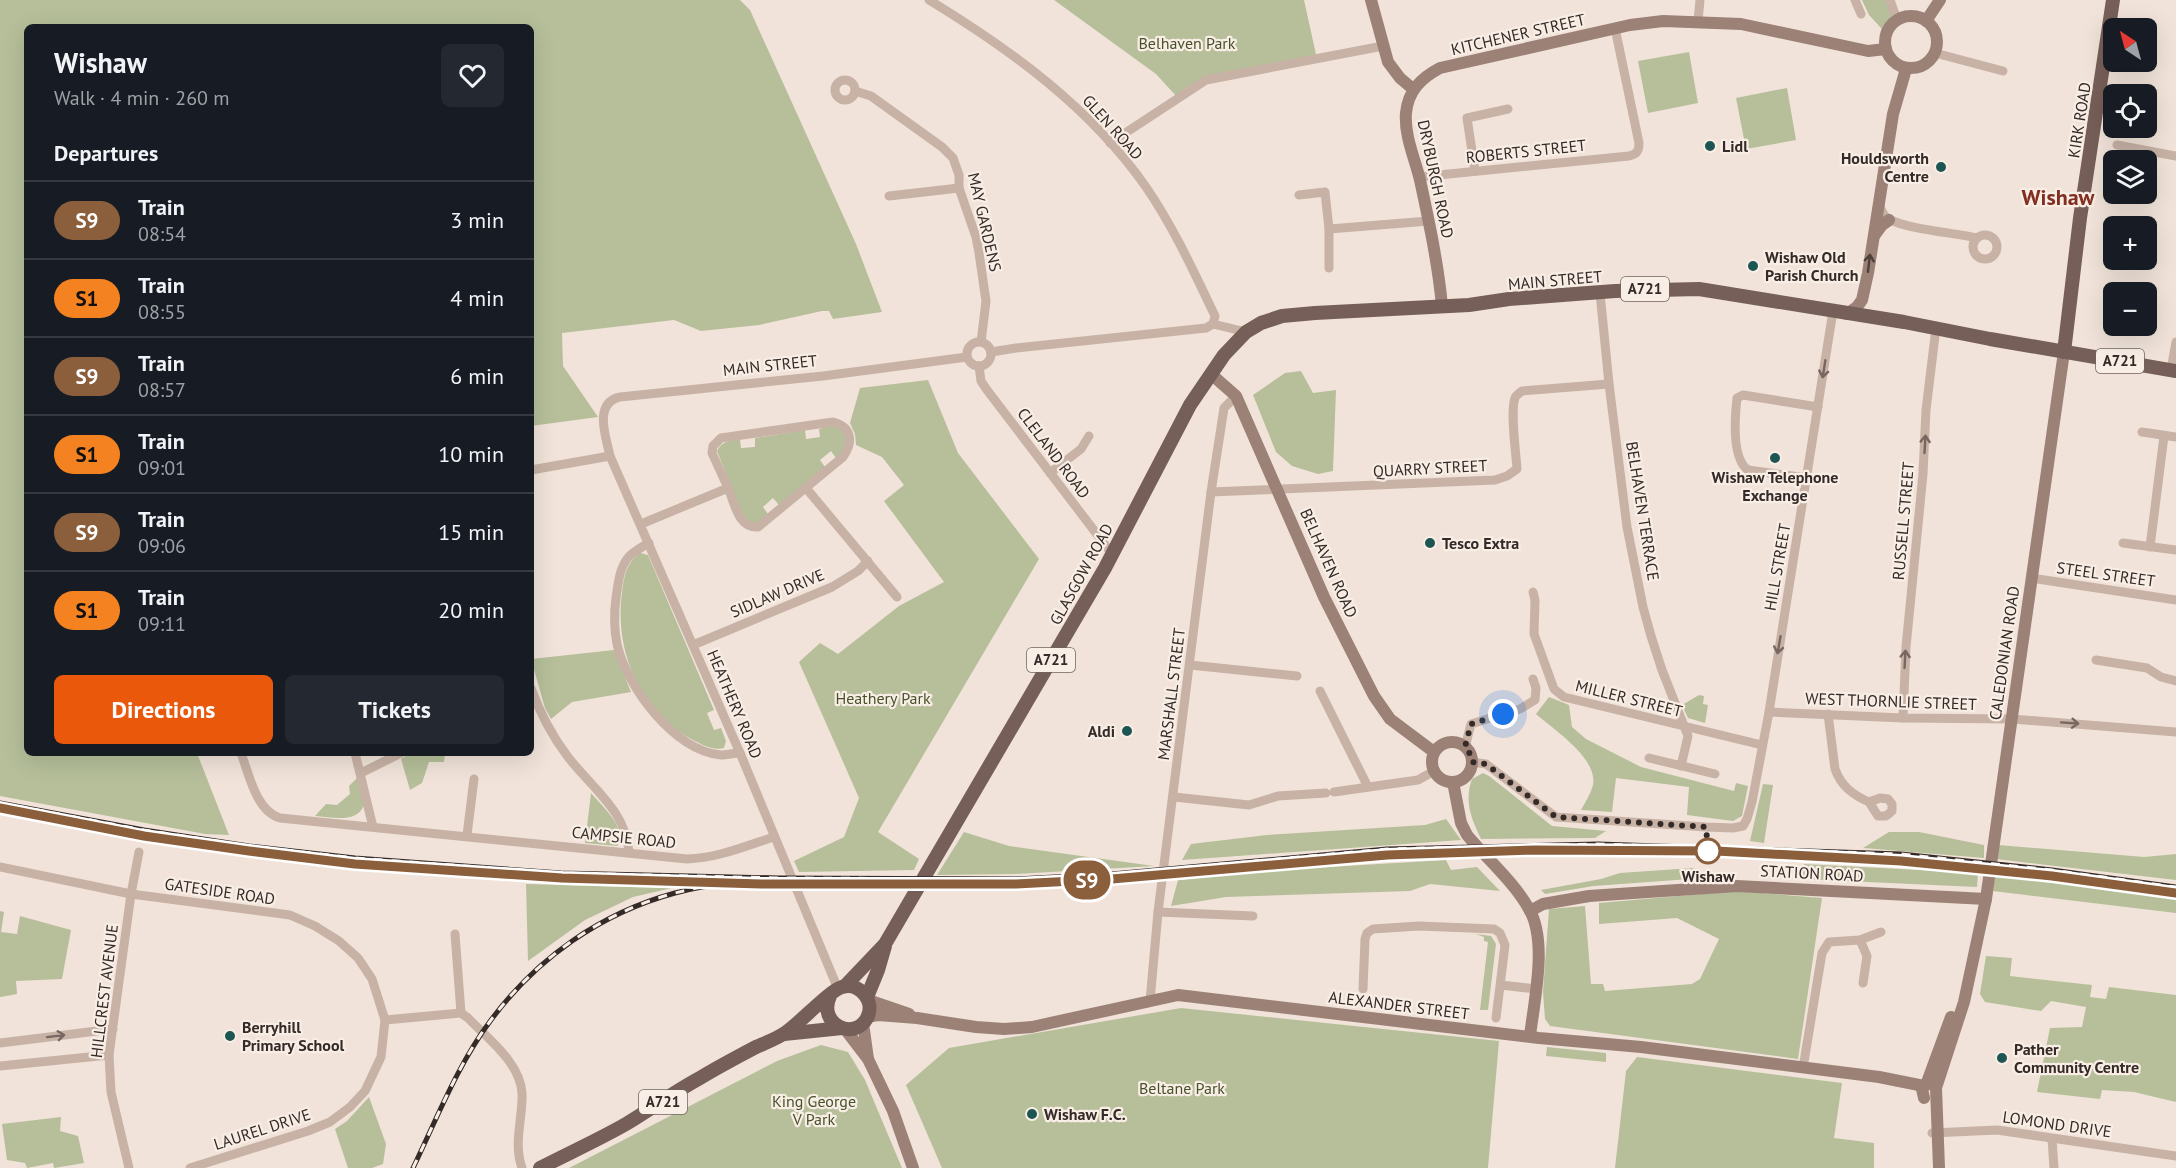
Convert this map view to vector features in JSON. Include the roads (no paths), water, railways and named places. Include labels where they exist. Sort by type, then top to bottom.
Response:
[{"type":"main road","name":"KIRK ROAD","points":[[2064,352],[2080,218],[2113,0]]},
{"type":"main road","name":"MAIN STREET","points":[[1211,374],[1224,355],[1246,332],[1261,323],[1282,316],[1657,289],[1699,289],[1936,328],[2064,352]]},
{"type":"main road","name":"A721","points":[[2064,352],[2174,371]]},
{"type":"main road","name":"GLASGOW ROAD","points":[[867,998],[885,944],[1112,554],[1190,405],[1211,374]]},
{"type":"main road","name":"GLASGOW ROAD","points":[[540,1168],[624,1125],[696,1080],[784,1034],[838,990],[885,944]]},
{"type":"main road","points":[[860,989],[867,998],[869,1005],[865,1020],[856,1027],[843,1028],[831,1020],[828,1014],[827,1002],[838,990],[860,989]]},
{"type":"main road","name":"GLASGOW ROAD","points":[[784,1034],[843,1028]]},
{"type":"street","name":"GLEN ROAD","points":[[929,0],[980,31],[1032,69],[1057,90],[1110,143],[1145,186],[1171,227],[1215,316],[1213,324]]},
{"type":"street","points":[[1371,0],[1392,70],[1413,89]]},
{"type":"street","points":[[1698,21],[1700,0]]},
{"type":"street","points":[[1855,0],[1861,14]]},
{"type":"street","points":[[1890,0],[1896,17],[1887,33],[1886,49],[1890,58],[1906,69],[1917,68],[1928,63],[1938,44],[1932,26],[1920,18],[1909,16],[1894,23]]},
{"type":"street","points":[[1926,21],[1940,0]]},
{"type":"street","name":"KITCHENER STREET","points":[[1413,89],[1426,75],[1440,68],[1650,22],[1698,21],[1741,24],[1868,51],[1886,49]]},
{"type":"street","name":"ROBERTS STREET","points":[[1419,177],[1635,154],[1639,150],[1639,143],[1616,28]]},
{"type":"street","points":[[1110,143],[1206,80],[1383,46]]},
{"type":"street","points":[[1935,53],[2002,70]]},
{"type":"street","points":[[1840,313],[1857,307],[1862,300],[1893,114],[1906,69]]},
{"type":"street","name":"DRYBURGH ROAD","points":[[1413,89],[1408,100],[1406,124],[1429,220],[1439,271],[1442,306]]},
{"type":"street","name":"MAY GARDENS","points":[[855,91],[871,96],[950,153],[957,165],[959,188],[976,237],[984,289],[985,309],[981,342]]},
{"type":"street","points":[[1475,171],[1467,118],[1508,109]]},
{"type":"street","points":[[2117,145],[2176,156]]},
{"type":"street","points":[[889,196],[959,188]]},
{"type":"street","points":[[1299,195],[1325,192],[1329,229],[1329,268]]},
{"type":"street","points":[[1879,204],[1881,211],[1890,219],[1977,238]]},
{"type":"street","points":[[1872,240],[1876,231],[1890,219]]},
{"type":"street","points":[[1329,229],[1429,220]]},
{"type":"street","name":"BELHAVEN TERRACE","points":[[1600,293],[1627,527],[1643,607],[1662,670],[1685,727]]},
{"type":"street","name":"HILL STREET","points":[[1472,762],[1486,764],[1556,817],[1733,828],[1743,826],[1752,802],[1769,712],[1818,407],[1840,313]]},
{"type":"street","points":[[991,352],[1206,328],[1213,324],[1246,332]]},
{"type":"street","name":"RUSSELL STREET","points":[[1903,718],[1906,647],[1921,505],[1926,410],[1936,328]]},
{"type":"street","points":[[981,342],[988,345],[991,352],[990,361],[983,366],[971,364],[967,357],[970,345],[981,342]]},
{"type":"street","points":[[2174,371],[2176,342]]},
{"type":"street","name":"CALEDONIAN ROAD","points":[[1939,1168],[1929,1092],[1974,957],[1986,899],[2064,352]]},
{"type":"street","name":"MAIN STREET","points":[[605,431],[604,409],[607,403],[620,397],[823,376],[967,357]]},
{"type":"street","name":"CLELAND ROAD","points":[[979,366],[981,381],[1112,554]]},
{"type":"street","name":"BELHAVEN ROAD","points":[[1211,374],[1236,396],[1324,597],[1381,708],[1406,732],[1434,752]]},
{"type":"street","name":"QUARRY STREET","points":[[1211,492],[1495,480],[1517,469],[1514,413],[1515,398],[1518,394],[1522,391],[1609,384]]},
{"type":"street","points":[[1807,478],[1748,470],[1744,467],[1740,460],[1733,430],[1737,398],[1743,395],[1818,407]]},
{"type":"street","name":"MARSHALL STREET","points":[[1150,1001],[1158,912],[1211,492],[1224,408],[1236,396]]},
{"type":"street","points":[[833,422],[841,424],[850,435],[851,442],[843,458],[758,527],[750,528],[742,523],[728,488],[712,453],[713,446],[721,438],[833,422]]},
{"type":"street","name":"HEATHERY ROAD","points":[[605,431],[610,456],[740,753],[838,990]]},
{"type":"street","points":[[2142,432],[2176,437]]},
{"type":"street","points":[[1050,473],[1081,449],[1089,436]]},
{"type":"street","points":[[2150,547],[2164,436]]},
{"type":"street","points":[[534,469],[610,456]]},
{"type":"street","points":[[641,524],[728,488]]},
{"type":"street","points":[[806,488],[897,597]]},
{"type":"street","points":[[649,543],[628,557],[618,580],[615,624],[619,651],[642,699],[671,730],[690,744],[719,755],[740,753]]},
{"type":"street","points":[[2123,543],[2176,550]]},
{"type":"street","name":"SIDLAW DRIVE","points":[[693,645],[832,587],[858,571],[868,561]]},
{"type":"street","name":"STEEL STREET","points":[[2031,578],[2176,600]]},
{"type":"street","name":"MILLER STREET","points":[[1533,592],[1535,600],[1534,634],[1554,689],[1564,697],[1762,745]]},
{"type":"street","points":[[2096,660],[2147,668],[2161,677],[2176,681]]},
{"type":"street","points":[[1190,665],[1297,676]]},
{"type":"street","points":[[1465,747],[1471,724],[1520,709],[1535,700],[1536,688],[1533,679]]},
{"type":"street","points":[[1320,691],[1368,788]]},
{"type":"street","points":[[534,705],[567,756],[620,818],[627,832],[629,853]]},
{"type":"street","name":"WEST THORNLIE STREET","points":[[1769,712],[1903,718],[2012,719],[2176,732]]},
{"type":"street","points":[[1828,714],[1838,777],[1852,793],[1869,802]]},
{"type":"street","points":[[1681,766],[1688,736],[1685,727]]},
{"type":"street","points":[[1446,742],[1456,742],[1465,747],[1470,754],[1471,768],[1464,778],[1453,782],[1442,780],[1431,764],[1434,752],[1446,742]]},
{"type":"street","name":"CAMPSIE ROAD","points":[[242,756],[261,802],[273,816],[687,859],[707,858],[774,837]]},
{"type":"street","points":[[356,756],[373,827]]},
{"type":"street","points":[[361,773],[395,756]]},
{"type":"street","points":[[1649,758],[1715,774]]},
{"type":"street","points":[[1174,797],[1249,806],[1278,796],[1330,793],[1418,780],[1434,771]]},
{"type":"street","points":[[467,836],[474,779]]},
{"type":"street","points":[[1453,782],[1461,823],[1467,834],[1521,897],[1536,927],[1538,969],[1530,1036]]},
{"type":"street","name":"HILLCREST AVENUE","points":[[129,1168],[111,1092],[109,1055],[138,852]]},
{"type":"street","name":"GATESIDE ROAD","points":[[0,867],[131,894],[290,915],[315,926],[339,941],[358,958],[372,978],[386,1020]]},
{"type":"street","name":"STATION ROAD","points":[[1530,911],[1543,904],[1589,896],[1737,886],[1986,899]]},
{"type":"street","points":[[1158,912],[1253,916]]},
{"type":"street","points":[[1364,989],[1365,939],[1367,933],[1373,929],[1419,926],[1494,929],[1500,933],[1505,945],[1496,1018]]},
{"type":"street","points":[[1803,1068],[1822,953],[1828,942],[1860,940],[1881,932]]},
{"type":"street","points":[[455,934],[460,1013]]},
{"type":"street","points":[[1860,940],[1867,956],[1863,983]]},
{"type":"street","points":[[1501,985],[1536,989]]},
{"type":"street","name":"ALEXANDER STREET","points":[[865,1020],[878,1015],[976,1027],[1004,1029],[1032,1027],[1178,995],[1641,1047],[1879,1077],[1929,1092]]},
{"type":"street","name":"ALEXANDER STREET","points":[[867,998],[902,1010],[917,1018]]},
{"type":"street","points":[[386,1020],[460,1013],[468,1017],[508,1059],[520,1079],[522,1093],[518,1138],[522,1168]]},
{"type":"street","name":"LAUREL DRIVE","points":[[190,1168],[308,1131],[330,1122],[350,1107],[365,1091],[381,1057],[386,1020]]},
{"type":"street","points":[[865,1020],[868,1059]]},
{"type":"street","points":[[843,1028],[868,1059],[893,1111],[913,1168]]},
{"type":"street","points":[[0,1043],[113,1029]]},
{"type":"street","points":[[0,1066],[109,1055]]},
{"type":"street","name":"LOMOND DRIVE","points":[[1935,1133],[1996,1130],[2176,1156]]},
{"type":"street","name":"CALEDONIAN ROAD","points":[[1934,1168],[1935,1133]]},
{"type":"street","points":[[2052,1139],[2054,1168]]},
{"type":"railway","points":[[0,803],[144,830],[249,846],[355,858],[561,873],[779,878],[1016,879],[1112,874],[1387,849],[1598,844],[1901,854],[2052,870],[2176,887]]},
{"type":"railway","points":[[413,1168],[449,1092],[479,1037],[509,998],[550,958],[596,926],[648,902],[675,893],[728,884]]},
{"type":"train","name":"S9","points":[[0,808],[144,836],[249,851],[355,864],[562,878],[761,884],[1016,884],[1112,879],[1387,855],[1534,850],[1716,851],[1901,861],[2052,876],[2176,893]]},
{"type":"place","name":"Lidl","points":[[1710,146]]},
{"type":"place","name":"Houldsworth Centre","points":[[1941,167]]},
{"type":"place","name":"Wishaw Old Parish Church","points":[[1753,266]]},
{"type":"place","name":"Wishaw Telephone Exchange","points":[[1775,458]]},
{"type":"place","name":"Tesco Extra","points":[[1430,543]]},
{"type":"place","name":"Aldi","points":[[1127,731]]},
{"type":"place","name":"Wishaw","points":[[1708,851]]},
{"type":"place","name":"Berryhill Primary School","points":[[230,1036]]},
{"type":"place","name":"Pather Community Centre","points":[[2002,1058]]},
{"type":"place","name":"Wishaw F.C.","points":[[1032,1114]]},
{"type":"district","name":"Wishaw","points":[[2058,197]]},
{"type":"park label","name":"Belhaven Park","points":[[1187,43]]},
{"type":"park label","name":"Heathery Park","points":[[883,698]]},
{"type":"park label","name":"Beltane Park","points":[[1182,1088]]},
{"type":"park label","name":"King George V Park","points":[[814,1110]]}]
